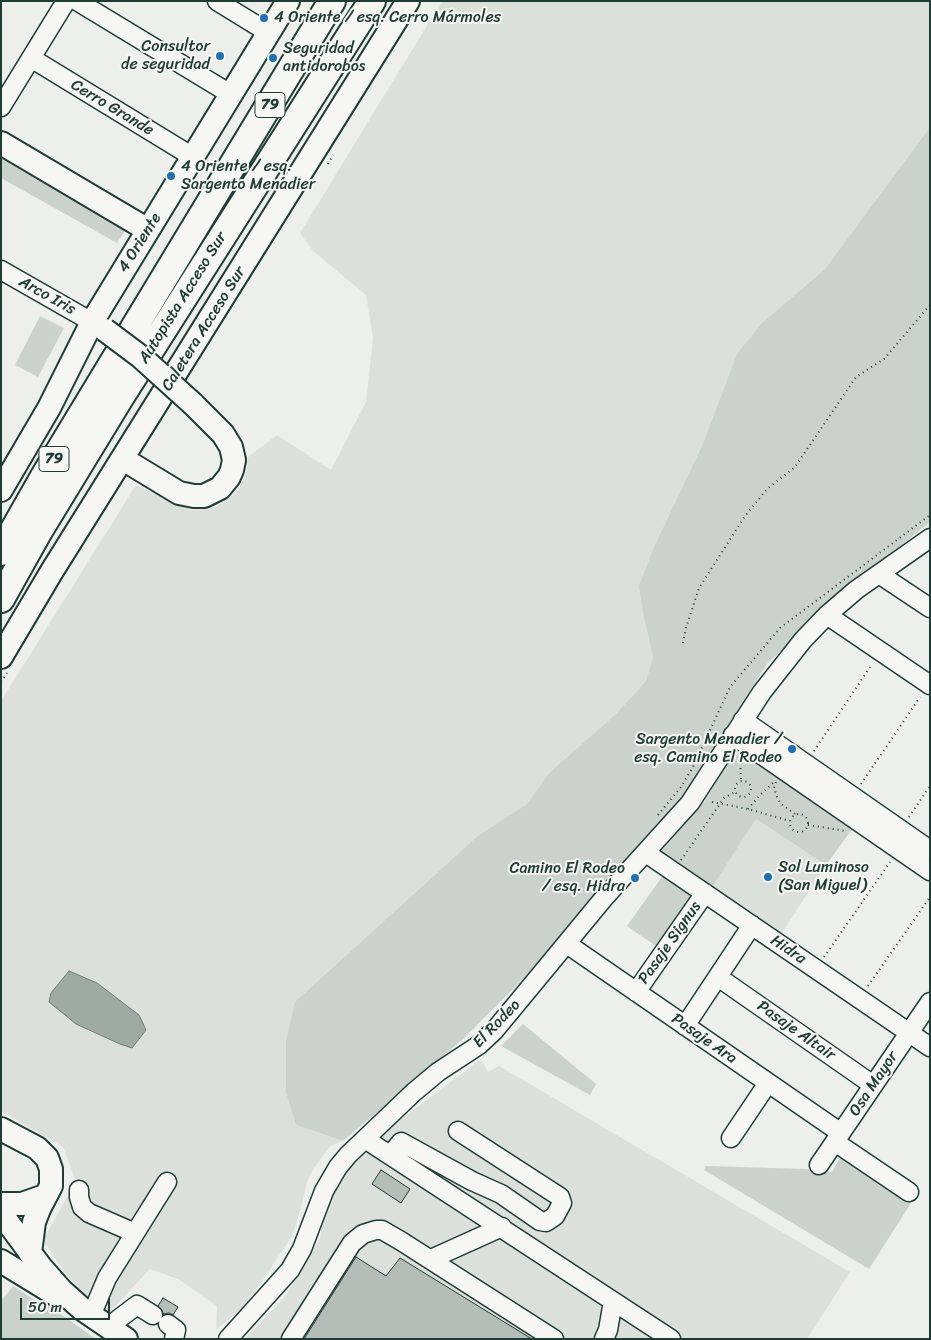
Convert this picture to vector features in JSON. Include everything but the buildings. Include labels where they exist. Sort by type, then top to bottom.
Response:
[{"type":"highway","name":"Autopista Acceso Sur","points":[[1,552],[51,465],[332,1]]},
{"type":"highway","name":"Autopista Acceso Sur","points":[[1,599],[39,531],[120,398],[372,1]]},
{"type":"main road","name":"4 Oriente","points":[[1,490],[99,326],[148,230],[288,1]]},
{"type":"main road","name":"Caletera Acceso Sur","points":[[1,657],[52,571],[408,1]]},
{"type":"main road","points":[[1,143],[148,230]]},
{"type":"main road","points":[[99,326],[141,357],[194,404],[223,434],[231,447],[234,460],[229,477],[220,488],[204,496],[179,493],[123,460]]},
{"type":"main road","points":[[1,1129],[37,1148],[48,1158],[51,1169],[52,1180],[34,1222],[30,1253]]},
{"type":"main road","points":[[1,1204],[22,1204],[45,1196]]},
{"type":"main road","points":[[1,1213],[50,1278],[100,1321]]},
{"type":"main road","points":[[1,1262],[100,1321]]},
{"type":"street","points":[[1,107],[66,1]]},
{"type":"street","points":[[77,1],[232,95]]},
{"type":"street","points":[[217,1],[269,34]]},
{"type":"street","name":"Cerro Grande","points":[[31,58],[193,158]]},
{"type":"street","name":"Arco Iris","points":[[1,270],[99,326]]},
{"type":"street","name":"El Rodeo","points":[[228,1339],[290,1270],[302,1248],[318,1202],[338,1167],[425,1082],[487,1038],[604,898],[646,853],[699,791],[742,720],[782,664],[827,615],[851,594],[930,538]]},
{"type":"street","points":[[879,574],[930,608]]},
{"type":"street","points":[[827,615],[929,685]]},
{"type":"street","points":[[742,720],[930,850]]},
{"type":"street","points":[[733,735],[930,871]]},
{"type":"street","name":"Hidra","points":[[646,853],[930,1047]]},
{"type":"street","name":"Pasaje Signus","points":[[636,992],[705,893]]},
{"type":"street","points":[[685,1026],[752,925]]},
{"type":"street","name":"Pasaje Ara","points":[[567,944],[768,1083],[909,1192]]},
{"type":"street","name":"Pasaje Altair","points":[[718,977],[873,1085]]},
{"type":"street","name":"Osa Mayor","points":[[819,1165],[930,1002]]},
{"type":"street","points":[[731,1138],[768,1083]]},
{"type":"street","points":[[390,1155],[401,1142],[472,1181],[501,1194],[540,1221],[546,1222],[555,1216],[562,1203],[560,1197],[458,1131]]},
{"type":"street","points":[[365,1139],[671,1339]]},
{"type":"street","points":[[100,1321],[107,1278],[167,1182]]},
{"type":"street","points":[[79,1190],[82,1206],[89,1213],[135,1233]]},
{"type":"street","points":[[431,1259],[502,1227]]},
{"type":"street","points":[[291,1339],[352,1243],[363,1234],[376,1230],[382,1230],[431,1259],[554,1339]]},
{"type":"street","points":[[604,1339],[608,1330],[613,1301]]},
{"type":"street","points":[[100,1321],[137,1304],[153,1315]]},
{"type":"path","points":[[683,643],[699,588],[745,516],[767,489],[795,467],[856,377],[884,359],[930,305]]},
{"type":"path","points":[[656,817],[681,787],[693,767],[730,687],[780,628],[930,515]]},
{"type":"path","points":[[805,764],[880,652]]},
{"type":"path","points":[[852,796],[929,685]]},
{"type":"path","points":[[740,754],[741,781]]},
{"type":"path","points":[[748,809],[764,790],[777,780],[774,788],[776,797],[781,804],[795,814],[805,816],[808,822],[806,828],[801,831],[795,831],[791,827],[790,821],[795,814]]},
{"type":"path","points":[[741,781],[746,781],[750,785],[750,792],[747,796],[742,797],[735,792],[735,786],[741,781]]},
{"type":"path","points":[[901,830],[930,786]]},
{"type":"path","points":[[674,871],[724,798],[735,792]]},
{"type":"path","points":[[712,802],[748,809],[790,821]]},
{"type":"path","points":[[816,969],[892,859]]},
{"type":"path","points":[[859,998],[930,897]]},
{"type":"shaded area","points":[[442,1],[930,1],[930,127],[825,269],[762,323],[654,547],[644,618],[653,657],[646,681],[616,714],[550,772],[526,806],[479,835],[286,1093],[296,1125],[343,1141],[330,1146],[313,1169],[307,1182],[292,1236],[261,1283],[243,1307],[216,1330],[217,1306],[178,1279],[150,1269],[105,1317],[64,1272],[43,1240],[76,1181],[63,1147],[1,1111],[1,701],[136,485],[191,510],[209,509],[217,506],[238,490],[246,474],[248,457],[277,435],[331,470],[366,402],[373,338],[366,295],[313,251],[300,233]]},
{"type":"shaded area","points":[[930,127],[930,522],[835,598],[767,664],[682,797],[526,976],[463,1039],[343,1141],[296,1125],[286,1093],[286,1041],[295,1002],[479,835],[526,805],[550,772],[616,714],[646,681],[653,657],[639,586],[654,547],[703,444],[737,354],[762,323],[825,269]]},
{"type":"shaded area","points":[[1,150],[128,226],[117,243],[1,178]]},
{"type":"shaded area","points":[[40,316],[64,328],[38,377],[15,365]]},
{"type":"shaded area","points":[[743,749],[856,824],[826,865],[756,819],[711,889],[660,853],[705,801],[735,751]]},
{"type":"shaded area","name":"Sol Luminoso (San Miguel)","points":[[756,819],[826,865],[780,936],[711,889]]},
{"type":"shaded area","points":[[664,874],[696,897],[660,949],[627,926]]},
{"type":"shaded area","points":[[69,971],[97,983],[139,1015],[146,1030],[132,1048],[76,1024],[49,1002],[51,993]]},
{"type":"shaded area","points":[[523,1024],[596,1084],[590,1095],[501,1046]]},
{"type":"shaded area","points":[[481,1059],[488,1072],[499,1066],[850,1272],[807,1339],[244,1339],[286,1296],[320,1238],[326,1194],[359,1151]]},
{"type":"shaded area","points":[[841,1156],[911,1203],[869,1269],[704,1170],[706,1166],[806,1169],[832,1172]]},
{"type":"shaded area","points":[[13,1286],[41,1304],[45,1303],[96,1339],[1,1339],[1,1301]]},
{"type":"place","name":"4 Oriente / esq. Cerro Mármoles","points":[[264,18]]},
{"type":"place","name":"Consultor de seguridad","points":[[220,56]]},
{"type":"place","name":"Seguridad antidorobos","points":[[273,58]]},
{"type":"place","name":"4 Oriente / esq. Sargento Menadier","points":[[171,176]]},
{"type":"place","name":"Sargento Menadier / esq. Camino El Rodeo","points":[[792,749]]},
{"type":"place","name":"Sol Luminoso (San Miguel)","points":[[768,877]]},
{"type":"place","name":"Camino El Rodeo / esq. Hidra","points":[[635,878]]}]
